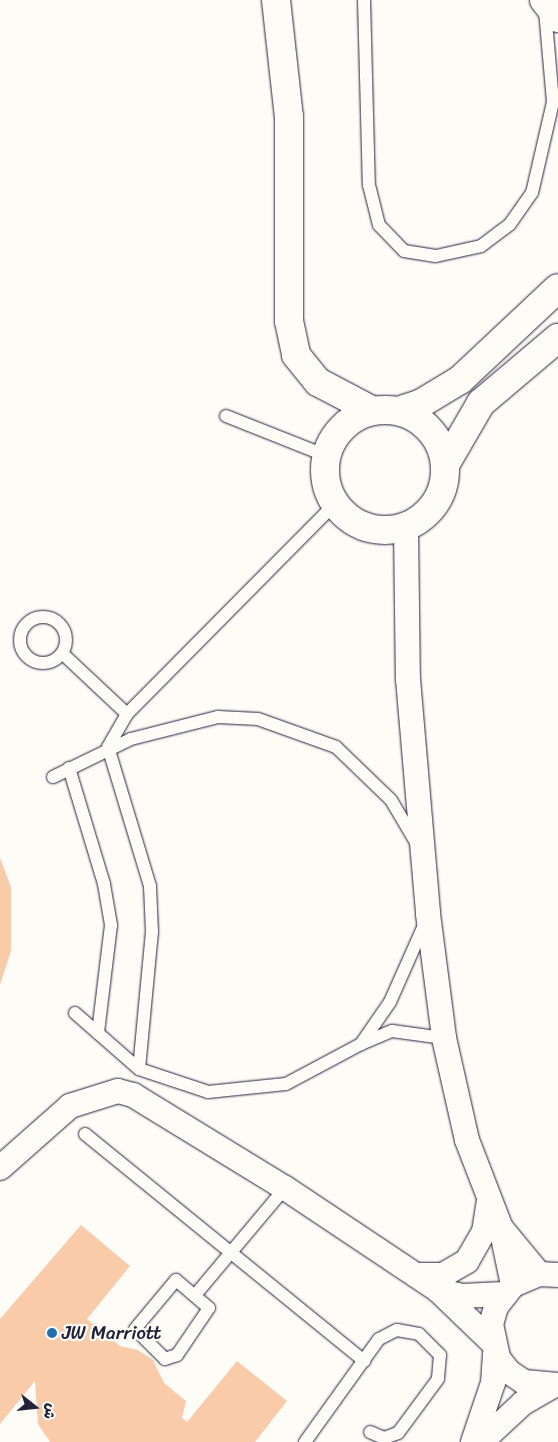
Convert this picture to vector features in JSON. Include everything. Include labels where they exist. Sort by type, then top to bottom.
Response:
[{"type":"street","points":[[276,0],[289,117],[288,321],[296,355],[318,382],[385,411],[425,425],[439,443],[445,465]]},
{"type":"street","points":[[544,0],[558,18]]},
{"type":"street","points":[[558,288],[460,380],[420,404],[385,411],[343,426],[327,456],[326,481],[335,504],[360,525],[391,530],[406,526],[420,519],[440,495],[445,465],[481,403],[558,338]]},
{"type":"street","points":[[406,526],[408,679],[428,914],[444,1038],[467,1140],[500,1228],[509,1289],[496,1307],[493,1383],[473,1442]]},
{"type":"street","points":[[0,1168],[70,1106],[118,1091],[133,1095],[285,1188],[438,1290],[494,1347],[509,1372],[524,1382],[556,1385]]},
{"type":"street","points":[[416,1275],[443,1275],[467,1260],[484,1232],[489,1198]]},
{"type":"street","points":[[438,1290],[462,1296],[509,1289],[552,1274],[500,1228]]},
{"type":"street","points":[[481,1442],[523,1403],[556,1385]]},
{"type":"lane","points":[[364,0],[369,185],[377,217],[404,250],[436,256],[481,246],[510,224],[532,193],[553,102],[544,0]]},
{"type":"lane","points":[[226,416],[327,456]]},
{"type":"lane","points":[[139,1069],[152,932],[150,886],[108,747],[128,714],[335,504]]},
{"type":"lane","points":[[63,654],[128,714]]},
{"type":"lane","points":[[53,777],[108,747],[218,717],[289,727],[336,746],[391,800],[422,853]]},
{"type":"lane","points":[[69,768],[104,884],[111,925],[98,1033]]},
{"type":"lane","points":[[361,1044],[390,1002],[428,914]]},
{"type":"lane","points":[[75,1013],[139,1069],[208,1092],[286,1084],[361,1044],[392,1031],[444,1038]]},
{"type":"lane","points":[[85,1134],[364,1361]]},
{"type":"lane","points":[[196,1294],[285,1188]]},
{"type":"lane","points":[[170,1282],[181,1283],[196,1294],[207,1303],[207,1313],[177,1355],[164,1359],[139,1338],[136,1323],[170,1282]]},
{"type":"lane","points":[[305,1442],[379,1339],[397,1330],[419,1334],[440,1355],[438,1379],[398,1432],[384,1438],[370,1432]]},
{"type":"building","points":[[0,858],[11,887],[11,951],[0,985]]},
{"type":"building","name":"JW Marriott","points":[[81,1225],[130,1266],[87,1319],[120,1346],[138,1350],[153,1360],[164,1383],[186,1401],[182,1418],[187,1422],[237,1361],[287,1401],[255,1442],[50,1442],[38,1424],[35,1381],[0,1424],[0,1319]]},
{"type":"place","name":"JW Marriott","points":[[52,1333]]}]
